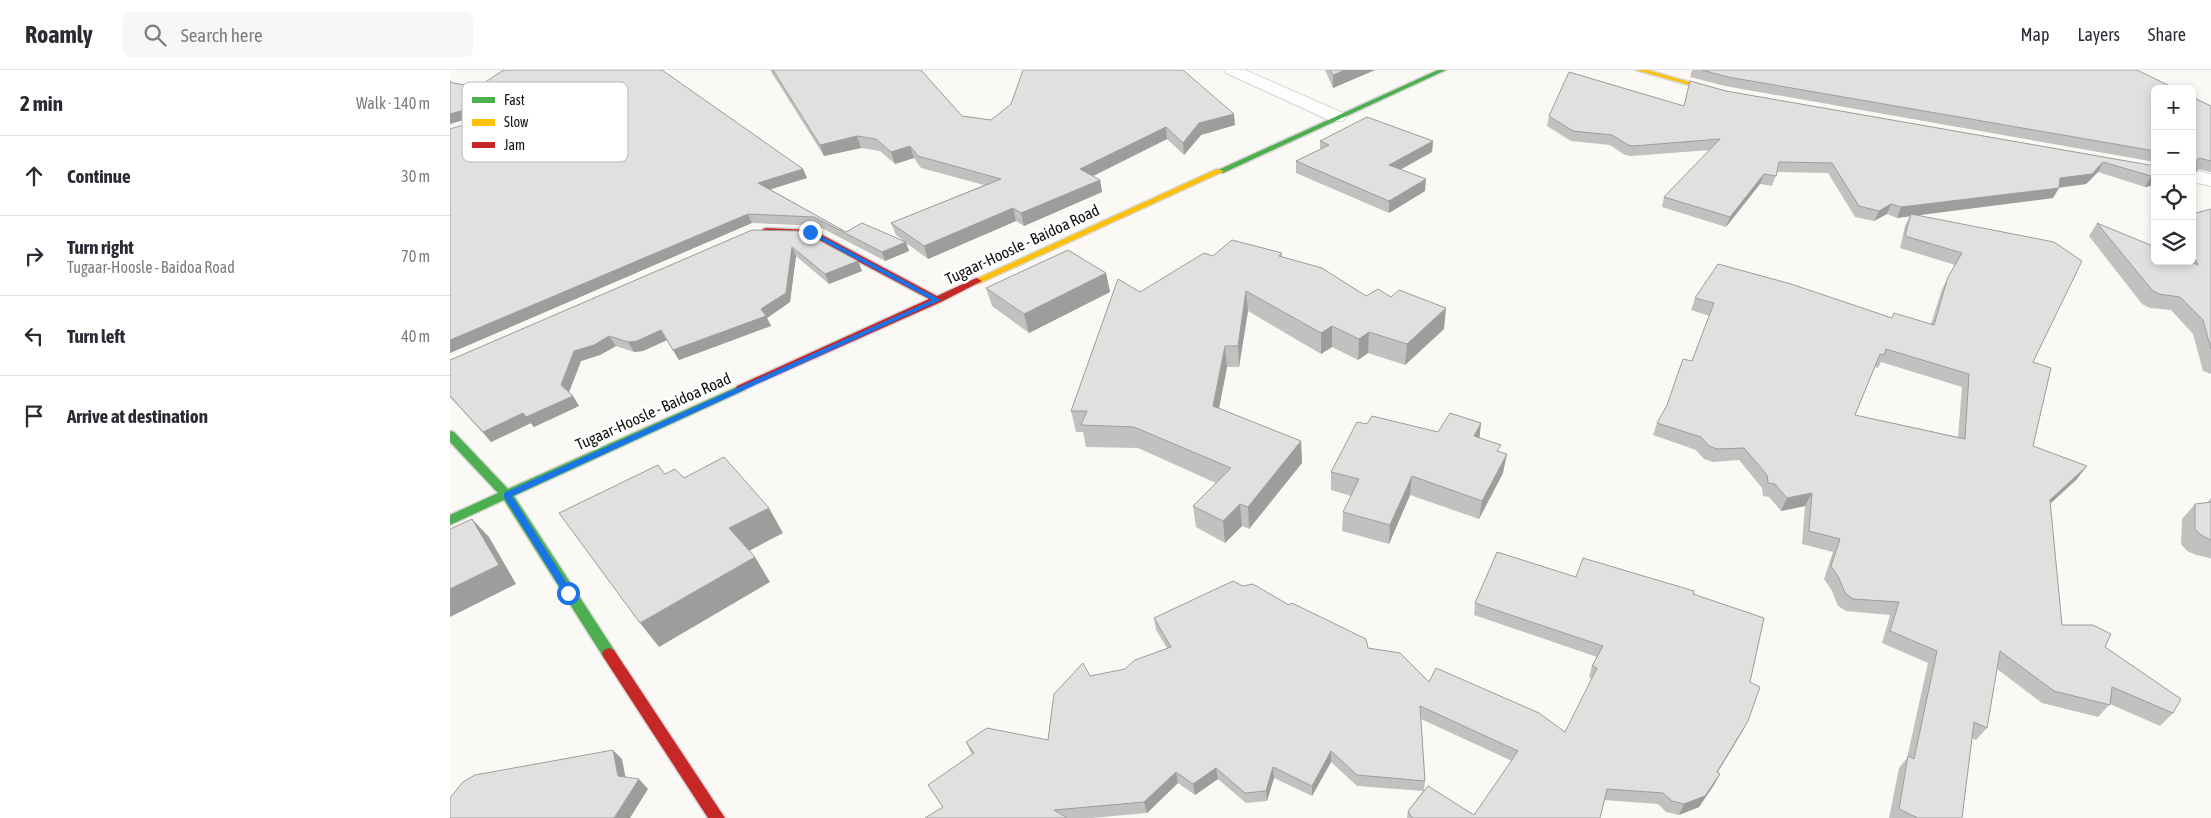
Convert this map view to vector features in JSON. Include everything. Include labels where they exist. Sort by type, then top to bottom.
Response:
[{"type":"main road","name":"Tugaar-Hoosle - Baidoa Road","points":[[450,520],[1443,70]]},
{"type":"main road","points":[[1639,70],[1734,94]]},
{"type":"main road","points":[[752,231],[810,232],[938,300]]},
{"type":"main road","points":[[450,435],[507,495],[547,560],[717,818]]},
{"type":"street","points":[[1232,70],[1337,117]]},
{"type":"street","points":[[2196,177],[2211,180]]},
{"type":"building","points":[[662,70],[803,169],[758,183],[846,232],[862,223],[906,242],[882,252],[814,217],[748,214],[450,340],[450,129],[462,125],[462,162],[628,162],[628,82],[486,82],[502,71]]},
{"type":"building","points":[[773,70],[921,70],[962,116],[991,120],[1011,104],[1023,70],[1183,70],[1234,114],[1199,123],[1183,143],[1166,127],[1080,169],[1100,180],[1021,213],[1013,208],[924,246],[891,223],[1001,179],[918,156],[910,146],[891,152],[876,139],[857,136],[820,145]]},
{"type":"building","points":[[1330,70],[1345,70],[1333,75]]},
{"type":"building","points":[[1702,70],[2137,70],[2168,85],[2151,85],[2151,150],[1728,77]]},
{"type":"building","points":[[1569,72],[1684,106],[1690,81],[1726,91],[2151,165],[2151,176],[2103,162],[2092,174],[2060,178],[2059,188],[1901,207],[1891,204],[1879,211],[1859,206],[1832,163],[1779,162],[1776,176],[1764,174],[1730,217],[1664,197],[1720,139],[1633,146],[1612,135],[1573,131],[1549,116]]},
{"type":"building","points":[[450,81],[462,84],[462,111],[450,114]]},
{"type":"building","points":[[2196,99],[2211,106],[2211,161],[2199,158],[2197,160],[2197,171]]},
{"type":"building","points":[[1367,117],[1433,141],[1389,165],[1426,179],[1389,201],[1296,161],[1329,145],[1320,141]]},
{"type":"building","points":[[2211,209],[2211,349],[2203,320],[2180,297],[2159,294],[2152,290],[2097,223],[2151,245],[2151,265],[2198,265],[2196,260],[2196,213]]},
{"type":"building","points":[[1911,214],[2054,242],[2082,261],[2033,362],[2051,368],[2033,446],[2087,466],[2050,500],[2062,625],[2093,625],[2111,634],[2105,647],[2181,699],[2173,713],[2112,687],[2110,705],[2054,691],[2000,651],[1987,728],[1974,722],[1962,818],[1918,818],[1899,809],[1908,756],[1914,759],[1937,651],[1890,631],[1899,602],[1853,599],[1845,593],[1839,578],[1831,566],[1840,539],[1809,531],[1812,493],[1787,498],[1775,484],[1768,483],[1767,475],[1744,448],[1717,449],[1709,446],[1701,437],[1657,423],[1667,405],[1683,359],[1692,361],[1714,303],[1695,298],[1718,264],[1791,284],[1892,318],[1894,313],[1934,325],[1948,277],[1962,253],[1905,236]],"holes":[[[1886,349],[1969,374],[1965,439],[1855,415],[1880,354],[1884,355]]]},
{"type":"building","points":[[752,230],[802,231],[858,261],[825,274],[792,247],[786,293],[761,309],[766,316],[673,350],[661,330],[637,341],[628,342],[609,336],[594,345],[574,351],[561,385],[573,396],[526,417],[523,413],[483,432],[450,396],[450,360]]},
{"type":"building","points":[[1232,240],[1282,253],[1279,256],[1322,268],[1366,296],[1378,289],[1391,297],[1399,290],[1446,308],[1407,344],[1369,332],[1359,339],[1332,326],[1321,333],[1246,291],[1238,346],[1225,346],[1213,406],[1301,441],[1248,507],[1240,504],[1223,521],[1193,506],[1231,468],[1134,427],[1081,425],[1087,411],[1071,411],[1118,279],[1140,292],[1204,253],[1213,256]]},
{"type":"building","points":[[1068,250],[1106,273],[1024,314],[986,288]]},
{"type":"building","points":[[1450,413],[1481,423],[1474,436],[1501,445],[1497,451],[1507,454],[1482,501],[1412,476],[1390,525],[1343,512],[1359,479],[1331,472],[1357,422],[1367,424],[1372,416],[1438,432]]},
{"type":"building","points":[[724,457],[769,508],[729,528],[755,557],[640,623],[559,513],[658,465],[665,474],[675,469],[684,478]]},
{"type":"building","points":[[2211,502],[2211,540],[2201,535],[2195,529],[2195,504]]},
{"type":"building","points":[[472,519],[499,565],[450,589],[450,529]]},
{"type":"building","points":[[1497,552],[1576,577],[1583,558],[1694,591],[1693,594],[1764,618],[1750,682],[1760,687],[1748,721],[1717,772],[1720,774],[1705,796],[1684,804],[1672,801],[1663,793],[1607,789],[1600,818],[1412,818],[1408,811],[1428,786],[1474,815],[1518,751],[1420,706],[1425,781],[1357,775],[1331,751],[1312,786],[1273,767],[1266,791],[1245,793],[1216,768],[1193,784],[1176,772],[1144,802],[1054,810],[1067,818],[925,818],[943,807],[928,785],[974,753],[966,742],[987,728],[1048,740],[1054,694],[1083,663],[1090,676],[1125,669],[1135,660],[1171,647],[1154,618],[1233,581],[1243,586],[1253,584],[1289,605],[1292,603],[1366,639],[1368,648],[1400,653],[1429,682],[1436,668],[1539,713],[1565,732],[1597,668],[1592,666],[1603,646],[1475,603]]},
{"type":"building","points":[[613,750],[618,776],[639,779],[614,818],[450,818],[450,798],[463,782],[475,775]]},
{"type":"traffic: fast","points":[[1220,171],[1443,70]]},
{"type":"traffic: fast","points":[[450,520],[741,388]]},
{"type":"traffic: fast","points":[[450,435],[507,495],[609,654]]},
{"type":"traffic: slow","points":[[1639,70],[1725,93]]},
{"type":"traffic: slow","points":[[977,281],[1220,171]]},
{"type":"traffic: jam","points":[[766,231],[810,232],[938,300]]},
{"type":"traffic: jam","points":[[741,388],[977,281]]},
{"type":"traffic: jam","points":[[609,654],[717,818]]},
{"type":"route","points":[[568,593],[507,495],[938,300],[810,232]]}]
